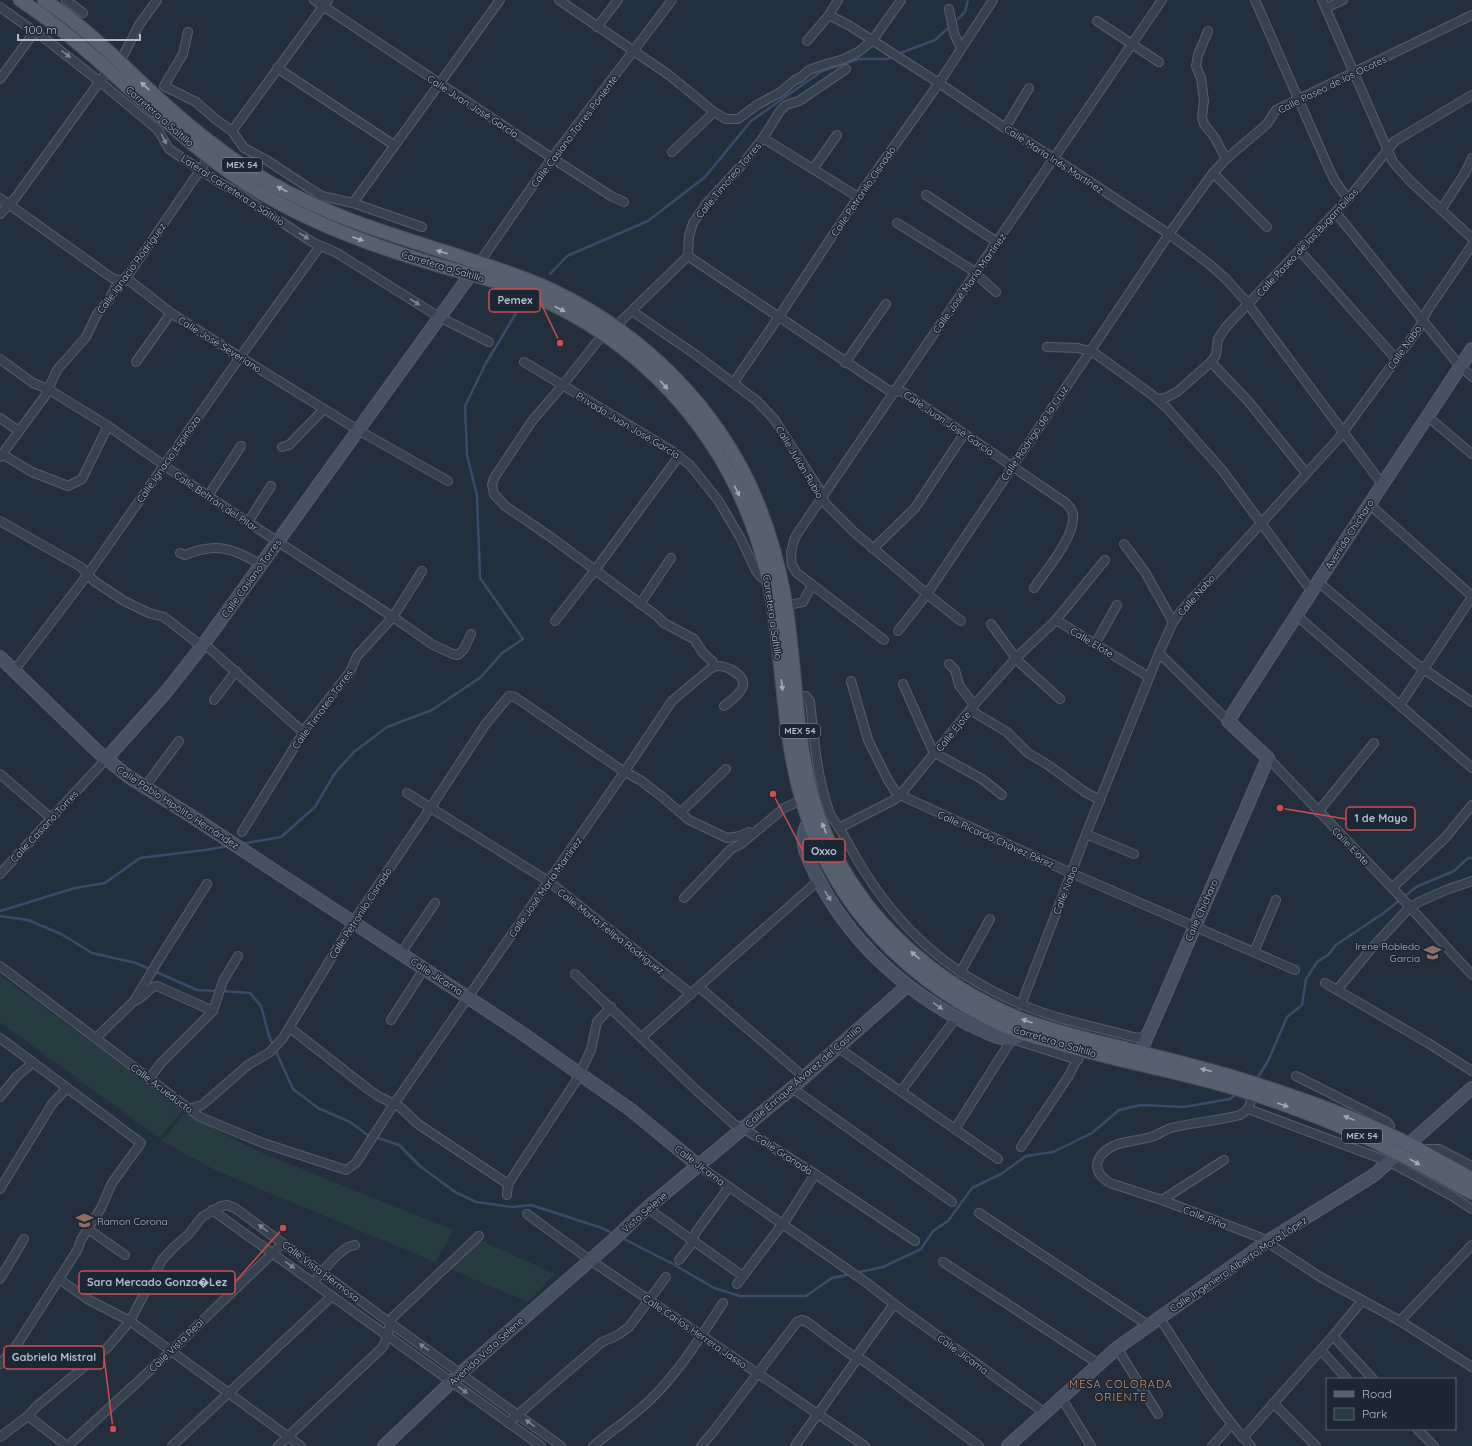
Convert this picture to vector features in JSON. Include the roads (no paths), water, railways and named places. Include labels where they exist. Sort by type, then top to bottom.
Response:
[{"type":"main road","name":"Carretera a Saltillo","points":[[20,0],[66,33],[187,141],[245,183],[267,196],[351,237],[508,286],[535,297],[573,316],[609,330],[644,348],[669,372],[695,400],[726,442],[754,492],[769,535],[780,575],[786,606],[802,745],[813,774],[818,815],[829,841],[842,868],[874,913],[895,936],[934,971],[960,988],[1016,1017],[1233,1088],[1251,1088],[1342,1127],[1394,1158],[1472,1193]]},
{"type":"main road","name":"Carretera a Saltillo","points":[[47,2],[120,62],[165,104],[196,130],[245,167],[272,184],[338,217],[400,239],[512,273],[540,285],[590,311],[634,356],[664,383],[706,436],[723,463],[751,522],[764,564],[774,608],[791,746],[802,800],[809,822],[832,874],[844,892],[865,920],[886,944],[927,980],[952,998],[984,1015],[1024,1034],[1080,1055],[1138,1058],[1327,1109],[1413,1146],[1472,1179]]},
{"type":"street","points":[[66,0],[82,13]]},
{"type":"street","points":[[120,62],[139,25],[157,0]]},
{"type":"street","name":"Calle Juan José García","points":[[314,0],[325,3],[439,84],[611,196],[624,202]]},
{"type":"street","points":[[353,203],[500,0]]},
{"type":"street","points":[[559,0],[597,27],[635,50],[669,75],[714,112],[726,119],[738,119],[757,105],[781,92],[809,70],[844,59],[858,52],[872,41],[901,0]]},
{"type":"street","points":[[597,27],[618,0]]},
{"type":"street","name":"Calle Casiano Torres Poniente","points":[[479,263],[552,158],[672,0]]},
{"type":"street","points":[[807,41],[838,0]]},
{"type":"street","name":"Calle Petronilo Cisnado","points":[[734,382],[858,197],[939,83],[993,0]]},
{"type":"street","name":"Calle José María Martínez","points":[[794,569],[791,553],[794,540],[894,391],[976,274],[1162,0]]},
{"type":"street","points":[[1255,0],[1330,171],[1348,199]]},
{"type":"street","points":[[1343,0],[1324,4],[1393,162],[1401,172],[1472,238]]},
{"type":"street","points":[[232,131],[325,3]]},
{"type":"street","name":"Lateral Carretera a Saltillo","points":[[0,7],[35,31],[158,130],[169,149],[320,246],[329,248],[439,317],[489,342]]},
{"type":"street","points":[[949,9],[954,33],[961,49]]},
{"type":"street","name":"Calle María Inés Martínez","points":[[828,15],[850,26],[939,83],[1005,128],[1054,158],[1169,234],[1226,278],[1249,304],[1382,484]]},
{"type":"street","name":"Calle Paseo de los Ocotes","points":[[1169,234],[1213,173],[1226,159],[1267,124],[1276,110],[1472,15]]},
{"type":"street","points":[[1097,21],[1159,62]]},
{"type":"street","points":[[0,79],[35,31]]},
{"type":"street","points":[[1208,31],[1196,60],[1196,66],[1201,78],[1204,101],[1202,117],[1204,124],[1215,138],[1226,159]]},
{"type":"street","points":[[188,32],[182,54],[164,86],[192,99],[232,131],[244,148],[268,161],[322,196],[353,203],[422,227]]},
{"type":"street","points":[[277,68],[394,145]]},
{"type":"street","name":"Calle Timoteo Torres","points":[[688,256],[689,236],[693,223],[706,204],[740,167],[763,138],[776,116],[786,105],[799,101],[846,69]]},
{"type":"street","points":[[0,214],[16,197],[108,70]]},
{"type":"street","points":[[1005,128],[1029,88]]},
{"type":"street","points":[[781,92],[786,105]]},
{"type":"street","name":"Calle Paseo de las Bugambilias","points":[[1211,362],[1216,355],[1217,342],[1220,335],[1336,213],[1387,150],[1399,138],[1472,95]]},
{"type":"street","points":[[672,152],[714,112]]},
{"type":"street","points":[[813,169],[837,135]]},
{"type":"street","points":[[763,138],[858,197]]},
{"type":"street","name":"Calle Ignacio Rodríguez","points":[[1,456],[45,396],[57,370],[88,334],[95,317],[109,300],[116,286],[129,274],[209,158]]},
{"type":"street","points":[[1441,210],[1472,160]]},
{"type":"street","points":[[1213,173],[1267,227]]},
{"type":"street","points":[[926,195],[997,242]]},
{"type":"street","name":"Calle José Severiano","points":[[0,198],[112,278],[126,280],[134,284],[171,313],[240,357],[358,430],[448,481]]},
{"type":"street","points":[[1336,213],[1460,366],[1472,377]]},
{"type":"street","points":[[897,223],[976,274],[996,292]]},
{"type":"street","name":"Calle Rodrigo de la Cruz","points":[[898,631],[927,594],[1169,234]]},
{"type":"street","name":"Calle Nabo","points":[[1022,1005],[1086,834],[1158,653],[1173,622],[1181,611],[1344,432],[1423,320],[1427,311],[1472,245]]},
{"type":"street","name":"Calle Ignacio Espinoza","points":[[14,671],[88,574],[163,465],[320,246]]},
{"type":"street","points":[[1300,250],[1396,359]]},
{"type":"street","points":[[688,256],[632,311],[609,330],[528,426],[494,478],[492,485],[496,497],[505,506],[657,616],[664,624],[694,639],[715,666],[727,668],[737,674],[743,681],[743,686],[741,690],[724,706]]},
{"type":"street","name":"Calle Juan José García","points":[[688,256],[845,363],[888,390],[903,392],[1066,503],[1073,513],[1072,525],[1065,541],[1034,588]]},
{"type":"street","name":"Calle Casiano Torres","points":[[1,871],[106,759],[166,692],[203,645],[260,564],[479,263]]},
{"type":"street","points":[[845,363],[886,304]]},
{"type":"street","name":"Calle Julián Rubio","points":[[632,311],[734,382],[757,401],[774,419],[819,489],[825,503],[847,526],[873,549],[962,621]]},
{"type":"street","points":[[136,362],[171,313]]},
{"type":"street","points":[[1047,347],[1078,348],[1090,351],[1157,399],[1177,418],[1222,470],[1261,523],[1315,587],[1424,669],[1472,702]]},
{"type":"street","name":"Avenida Chícharo","points":[[1228,721],[1472,348]]},
{"type":"street","name":"Calle Beltrán del Pilar","points":[[0,359],[33,383],[48,389],[108,426],[208,496],[393,617],[435,647],[458,655],[462,652],[471,634]]},
{"type":"street","name":"Privada Juan José García","points":[[524,362],[679,456],[694,468],[718,500],[741,538],[756,571],[769,583]]},
{"type":"street","points":[[1157,399],[1165,398],[1177,392],[1211,362],[1248,401],[1306,473]]},
{"type":"street","points":[[282,447],[289,445],[324,409]]},
{"type":"street","points":[[1427,416],[1472,454]]},
{"type":"street","points":[[0,418],[19,431]]},
{"type":"street","points":[[1,456],[32,472],[68,486],[82,479],[108,426]]},
{"type":"street","points":[[873,549],[915,508],[964,434]]},
{"type":"street","points":[[208,496],[241,446]]},
{"type":"street","points":[[555,621],[595,570],[679,456]]},
{"type":"street","points":[[248,522],[271,486]]},
{"type":"street","points":[[1369,504],[1472,596],[1400,705]]},
{"type":"street","points":[[0,521],[74,563],[94,581],[120,598],[149,613],[164,617],[195,641],[210,650],[236,671],[304,732]]},
{"type":"street","points":[[1124,544],[1144,572],[1173,622]]},
{"type":"street","points":[[180,553],[185,555],[201,549],[223,548],[238,552],[260,564]]},
{"type":"street","points":[[640,604],[671,558]]},
{"type":"street","name":"Calle Ejote","points":[[839,828],[894,800],[900,795],[972,707],[1016,658],[1056,620],[1105,560]]},
{"type":"street","points":[[780,575],[794,569],[812,585],[884,640]]},
{"type":"street","name":"Calle Timoteo Torres","points":[[242,832],[304,732],[350,672],[357,656],[393,617],[422,571]]},
{"type":"street","points":[[786,606],[803,602],[812,585]]},
{"type":"street","points":[[1095,644],[1117,605]]},
{"type":"street","points":[[1296,615],[1472,768]]},
{"type":"street","name":"Calle Elote","points":[[1056,620],[1149,677]]},
{"type":"street","points":[[991,624],[1016,658],[1060,700]]},
{"type":"street","name":"Calle Elote","points":[[1158,653],[1268,758],[1394,890],[1472,975]]},
{"type":"street","name":"Calle Pablo Hipólito Hernández","points":[[0,657],[106,759],[144,788],[212,830],[353,922]]},
{"type":"street","points":[[949,664],[955,670],[959,685],[972,707],[1007,732],[1028,754],[1052,767],[1085,792],[1100,800]]},
{"type":"street","name":"Calle José María Martínez","points":[[346,1170],[356,1164],[394,1104],[672,701],[715,666]]},
{"type":"street","points":[[214,700],[236,671]]},
{"type":"street","name":"Calle Ricardo Chávez Pérez","points":[[851,681],[868,740],[888,780],[895,791],[900,795],[1071,873],[1295,970]]},
{"type":"street","points":[[903,684],[935,753],[982,778],[1002,795]]},
{"type":"street","name":"Calle Petronilo Cisnado","points":[[189,1109],[202,1105],[251,1063],[270,1052],[280,1042],[290,1028],[353,922],[431,808],[484,725],[507,698],[511,696],[515,697],[625,771]]},
{"type":"street","points":[[144,788],[179,740]]},
{"type":"street","points":[[1318,812],[1374,743]]},
{"type":"street","name":"Calle Chícharo","points":[[1138,1058],[1268,758]]},
{"type":"street","points":[[681,812],[726,769]]},
{"type":"street","points":[[625,771],[645,784],[689,820],[723,837],[731,838],[749,832],[753,834]]},
{"type":"street","points":[[0,774],[51,818]]},
{"type":"street","points":[[813,774],[834,821],[867,878],[895,914],[923,943],[960,973],[986,989],[1022,1005],[1061,1018],[1133,1037],[1139,1038],[1148,1034]]},
{"type":"street","name":"Calle María Felipa Rodríguez","points":[[407,792],[548,881],[691,994]]},
{"type":"street","points":[[684,898],[731,850],[741,844],[784,808],[802,800]]},
{"type":"street","points":[[1394,890],[1445,838],[1472,805]]},
{"type":"street","points":[[809,822],[804,828],[803,832],[804,846],[819,880],[845,923],[886,968],[907,986],[956,1018],[982,1030],[1012,1039],[1080,1055],[1068,1077],[1020,1147]]},
{"type":"street","points":[[1086,834],[1134,854]]},
{"type":"street","points":[[642,1037],[819,880]]},
{"type":"street","points":[[1337,990],[1408,906],[1472,881]]},
{"type":"street","points":[[96,1038],[136,998],[207,884]]},
{"type":"street","points":[[1254,952],[1276,900]]},
{"type":"street","points":[[401,953],[435,903]]},
{"type":"street","points":[[960,973],[990,919]]},
{"type":"street","name":"Calle Jícama","points":[[353,922],[468,996],[580,1073],[640,1116],[699,1166],[867,1283],[1045,1413]]},
{"type":"street","points":[[149,1079],[161,1063],[213,1010],[223,981],[238,956]]},
{"type":"street","name":"Calle Acueducto","points":[[0,966],[200,1116],[263,1143],[346,1170]]},
{"type":"street","points":[[392,1020],[424,969]]},
{"type":"street","name":"Calle Granada","points":[[575,974],[696,1090],[734,1124],[815,1174],[915,1241]]},
{"type":"street","points":[[1325,983],[1472,1071]]},
{"type":"street","points":[[136,998],[140,999],[154,986],[157,986],[213,1010]]},
{"type":"street","name":"Calle Enrique Álvarez del Castillo","points":[[699,1166],[792,1088],[907,986]]},
{"type":"street","points":[[699,987],[804,1077]]},
{"type":"street","points":[[507,1195],[508,1184],[580,1073],[591,1050],[597,1022],[610,1007]]},
{"type":"street","points":[[901,1091],[956,1018]]},
{"type":"street","points":[[290,1028],[368,1089],[403,1109],[418,1124],[508,1184]]},
{"type":"street","points":[[955,1129],[1012,1039],[1024,1034]]},
{"type":"street","points":[[0,1038],[142,1143],[112,1183],[101,1208],[81,1240],[78,1249],[16,1346],[0,1364]]},
{"type":"street","points":[[837,1048],[998,1159]]},
{"type":"street","points":[[0,1097],[31,1061]]},
{"type":"street","points":[[1296,1076],[1387,1122],[1390,1126],[1389,1135]]},
{"type":"street","points":[[0,1189],[52,1104],[66,1088]]},
{"type":"street","points":[[792,1088],[952,1202]]},
{"type":"street","points":[[1251,1088],[1248,1108],[1394,1158],[1472,1209]]},
{"type":"street","name":"Calle Ingeniero Alberto Mora López","points":[[1010,1446],[1061,1397],[1117,1348],[1268,1241],[1374,1175],[1394,1158],[1413,1146],[1472,1088]]},
{"type":"street","name":"Calle Piña","points":[[1248,1108],[1240,1115],[1170,1128],[1152,1136],[1118,1144],[1100,1157],[1097,1162],[1097,1170],[1106,1181],[1162,1200],[1268,1241],[1322,1278],[1400,1321],[1472,1367]]},
{"type":"street","points":[[1413,1146],[1439,1149],[1472,1166]]},
{"type":"street","points":[[1162,1200],[1224,1160]]},
{"type":"street","name":"Vista Selene","points":[[590,1260],[647,1208],[699,1166]]},
{"type":"street","points":[[737,1284],[782,1224],[815,1174]]},
{"type":"street","points":[[679,1260],[690,1246],[696,1232],[729,1187]]},
{"type":"street","name":"Calle Vista Hermosa","points":[[212,1210],[221,1206],[231,1205],[390,1323],[561,1446]]},
{"type":"street","points":[[647,1208],[693,1239],[743,1276]]},
{"type":"street","points":[[0,1436],[28,1416],[36,1406],[104,1351],[130,1321],[158,1267],[166,1255],[188,1235],[202,1217],[212,1210]]},
{"type":"street","name":"Calle Vista Hermosa","points":[[212,1210],[388,1335],[539,1445]]},
{"type":"street","points":[[979,1213],[1148,1325]]},
{"type":"street","name":"Calle Carlos Herrera Jasso","points":[[527,1214],[590,1260],[865,1446]]},
{"type":"street","points":[[88,1229],[125,1255]]},
{"type":"street","points":[[278,1446],[382,1348],[386,1343],[390,1323],[393,1317],[479,1236]]},
{"type":"street","points":[[0,1279],[24,1239]]},
{"type":"street","name":"Calle Vista Real","points":[[67,1446],[171,1351],[282,1243]]},
{"type":"street","points":[[313,1282],[342,1251],[351,1245],[355,1245]]},
{"type":"street","points":[[1400,1321],[1472,1245]]},
{"type":"street","name":"Avenida Vista Selene","points":[[384,1446],[451,1381],[590,1260]]},
{"type":"street","points":[[943,1262],[1099,1364]]},
{"type":"street","points":[[508,1423],[602,1342],[618,1335],[629,1327],[666,1277]]},
{"type":"street","points":[[59,1279],[89,1300],[130,1321],[301,1446]]},
{"type":"street","points":[[172,1446],[332,1296]]},
{"type":"street","points":[[1243,1438],[1362,1301]]},
{"type":"street","points":[[593,1446],[650,1400],[669,1379],[723,1304]]},
{"type":"street","points":[[795,1446],[894,1304]]},
{"type":"street","points":[[1159,1317],[1196,1374],[1232,1424],[1251,1446]]},
{"type":"street","points":[[701,1446],[797,1322],[802,1320],[807,1322],[850,1354],[864,1361],[979,1446]]},
{"type":"street","points":[[1333,1336],[1372,1378]]},
{"type":"street","points":[[1117,1348],[1158,1414]]},
{"type":"street","points":[[1321,1350],[1347,1378]]},
{"type":"street","points":[[1061,1397],[1091,1446]]},
{"type":"street","points":[[1273,1403],[1316,1446]]},
{"type":"street","points":[[28,1416],[67,1446]]},
{"type":"street","points":[[1212,1446],[1232,1424]]},
{"type":"street","points":[[1418,1430],[1434,1446]]},
{"type":"waterway","points":[[958,19],[965,12],[968,0]]},
{"type":"waterway","points":[[898,54],[935,40],[947,29]]},
{"type":"waterway","points":[[550,274],[567,256],[648,221],[705,177],[751,121],[822,71],[859,59],[887,59],[894,56]]},
{"type":"waterway","points":[[241,844],[281,837],[315,807],[335,773],[354,752],[387,727],[432,710],[481,677],[502,653],[523,639],[480,578],[477,495],[467,455],[465,406],[486,363],[524,300]]},
{"type":"waterway","points":[[0,911],[75,888],[105,883],[140,858],[228,846]]},
{"type":"waterway","points":[[1255,1079],[1258,1077],[1268,1061],[1287,1017],[1302,1005],[1306,979],[1317,962],[1328,955],[1336,945],[1385,912],[1416,887],[1454,871],[1468,858],[1472,858]]},
{"type":"waterway","points":[[0,916],[28,920],[61,934],[92,953],[136,963],[197,990],[217,991]]},
{"type":"waterway","points":[[222,991],[250,993],[261,1006],[269,1036],[293,1089],[318,1108],[350,1122],[366,1134],[399,1145],[421,1167],[455,1192],[476,1202],[512,1207],[531,1205],[602,1228],[614,1234]]},
{"type":"waterway","points":[[855,1273],[883,1267],[921,1249],[933,1231],[948,1221],[972,1188],[1001,1174],[1026,1156],[1053,1152],[1092,1133],[1119,1110],[1141,1105],[1184,1107],[1230,1099],[1237,1093]]},
{"type":"waterway","points":[[622,1238],[673,1264],[714,1288],[740,1296],[806,1296],[832,1278],[851,1274]]},
{"type":"place","name":"Pemex","points":[[560,343]]},
{"type":"place","name":"Oxxo","points":[[773,794]]},
{"type":"place","name":"1 de Mayo","points":[[1280,808]]},
{"type":"place","name":"Irene Robledo Garcia","points":[[1433,952]]},
{"type":"place","name":"Ramon Corona","points":[[84,1221]]},
{"type":"place","name":"Sara Mercado Gonza�Lez","points":[[283,1228]]},
{"type":"place","name":"Gabriela Mistral","points":[[113,1429]]},
{"type":"district","name":"MESA COLORADA ORIENTE","points":[[1121,1390]]}]
